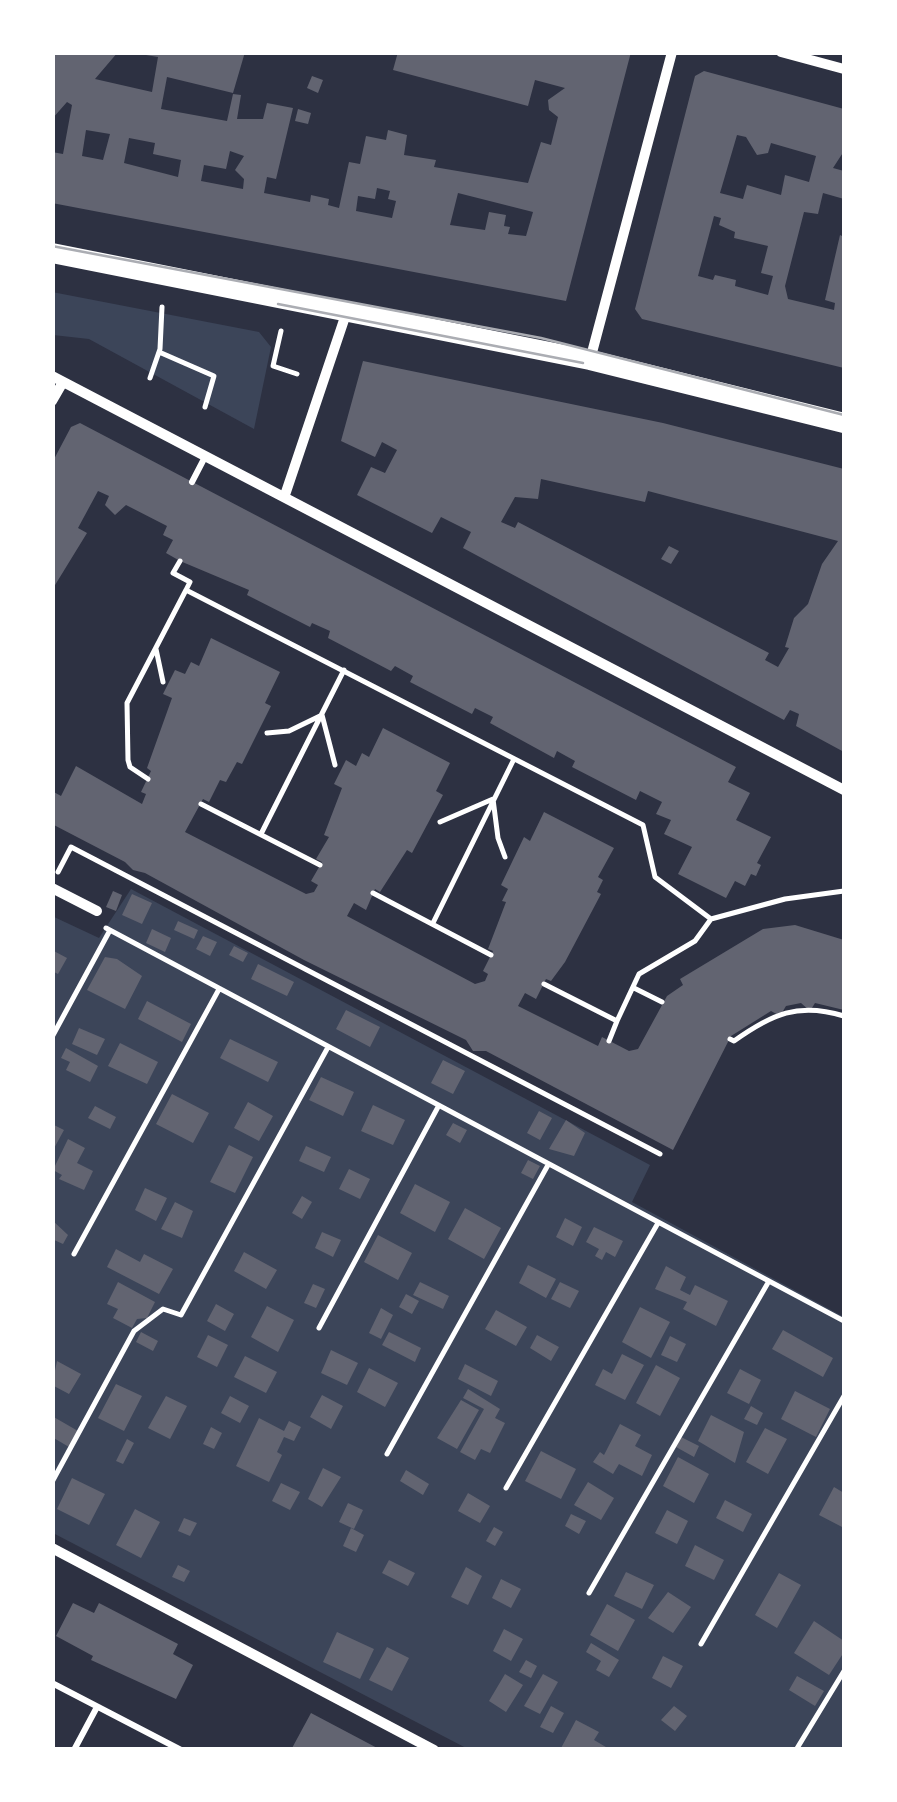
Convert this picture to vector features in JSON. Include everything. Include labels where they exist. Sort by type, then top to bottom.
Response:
[{"type":"main road","points":[[52,253],[590,360],[844,423]]},
{"type":"street","points":[[590,360],[672,52]]},
{"type":"street","points":[[786,53],[844,69]]},
{"type":"street","points":[[285,495],[347,311]]},
{"type":"street","points":[[52,400],[58,379],[844,790]]},
{"type":"street","points":[[52,886],[97,911]]},
{"type":"street","points":[[52,1548],[434,1750]]},
{"type":"lane","points":[[192,482],[206,454]]},
{"type":"lane","points":[[52,1683],[181,1750]]},
{"type":"lane","points":[[74,1750],[98,1706]]},
{"type":"path","points":[[150,378],[159,352],[162,307]]},
{"type":"path","points":[[281,331],[273,366],[297,374]]},
{"type":"path","points":[[159,352],[214,376],[205,407]]},
{"type":"path","points":[[148,779],[130,768],[128,703],[190,582],[173,573],[180,560]]},
{"type":"path","points":[[186,590],[643,825],[654,877],[711,919]]},
{"type":"path","points":[[156,649],[164,682]]},
{"type":"path","points":[[261,834],[344,670]]},
{"type":"path","points":[[267,733],[289,730],[322,715]]},
{"type":"path","points":[[322,715],[335,765]]},
{"type":"path","points":[[433,923],[514,759]]},
{"type":"path","points":[[440,822],[493,799]]},
{"type":"path","points":[[493,799],[498,838],[506,857]]},
{"type":"path","points":[[201,804],[320,866]]},
{"type":"path","points":[[52,886],[71,847],[660,1154]]},
{"type":"path","points":[[609,1041],[640,974],[694,941],[711,919],[770,902],[844,890]]},
{"type":"path","points":[[373,893],[491,955]]},
{"type":"path","points":[[97,911],[109,932],[844,1321]]},
{"type":"path","points":[[52,1038],[109,932]]},
{"type":"path","points":[[544,984],[616,1021]]},
{"type":"path","points":[[633,988],[662,1002]]},
{"type":"path","points":[[74,1254],[218,990]]},
{"type":"path","points":[[730,1039],[734,1042],[759,1023],[792,1008],[844,1016]]},
{"type":"path","points":[[52,1482],[134,1330],[163,1309],[181,1315],[328,1049]]},
{"type":"path","points":[[574,1110],[579,1100]]},
{"type":"path","points":[[319,1328],[438,1107]]},
{"type":"path","points":[[386,1454],[548,1165]]},
{"type":"path","points":[[506,1488],[658,1223]]},
{"type":"path","points":[[589,1593],[769,1281]]},
{"type":"path","points":[[701,1644],[844,1396]]},
{"type":"path","points":[[796,1750],[844,1671]]},
{"type":"shaded area","points":[[52,292],[259,332],[271,347],[254,429],[89,339],[53,335]]},
{"type":"shaded area","points":[[131,889],[650,1165],[632,1202],[844,1317],[844,1749],[468,1749],[53,1533],[52,916],[99,938]]},
{"type":"building","points":[[52,52],[118,52],[95,79],[152,92],[158,57],[128,52],[245,52],[233,93],[167,77],[161,109],[227,121],[233,94],[241,95],[237,119],[263,119],[267,103],[293,108],[276,179],[267,177],[264,193],[310,202],[311,195],[329,199],[328,205],[339,208],[349,162],[360,164],[366,136],[386,140],[388,130],[407,135],[404,155],[436,160],[434,167],[528,183],[541,142],[551,145],[558,117],[549,110],[548,100],[565,88],[535,80],[528,106],[393,70],[398,52],[631,52],[566,301],[52,203],[52,152],[63,154],[72,105],[67,102],[52,119]],"holes":[[[86,130],[110,134],[103,160],[82,156]],[[129,138],[155,143],[153,154],[181,160],[178,177],[124,163]],[[230,151],[244,156],[235,170],[244,179],[243,189],[201,181],[204,165],[226,169]],[[377,188],[390,191],[388,199],[396,201],[392,218],[356,211],[358,196],[375,199]],[[458,193],[533,212],[526,236],[508,234],[510,227],[504,226],[506,215],[489,212],[485,230],[450,225]]]},
{"type":"building","points":[[704,71],[844,109],[844,151],[833,168],[844,171],[844,199],[823,193],[818,214],[804,212],[785,286],[788,299],[834,310],[835,303],[825,300],[840,235],[844,237],[844,368],[642,319],[635,309],[695,76]],"holes":[[[737,135],[746,137],[757,155],[768,153],[771,143],[816,156],[809,182],[785,175],[781,195],[747,185],[743,199],[720,193]],[[714,216],[721,218],[719,225],[735,232],[734,238],[768,246],[761,273],[773,276],[768,295],[735,286],[736,280],[698,276]]]},
{"type":"building","points":[[312,76],[323,80],[318,93],[307,88]]},
{"type":"building","points":[[298,109],[311,113],[308,124],[295,121]]},
{"type":"building","points":[[363,361],[663,423],[844,469],[844,752],[796,726],[799,714],[790,710],[784,720],[463,548],[471,532],[441,517],[432,533],[357,495],[371,467],[385,473],[397,450],[382,442],[375,457],[341,441]],"holes":[[[541,479],[645,502],[648,491],[838,541],[822,564],[808,604],[794,618],[785,647],[789,648],[778,667],[765,660],[769,653],[518,522],[515,528],[501,522],[515,497],[538,499]]]},
{"type":"building","points":[[80,423],[736,767],[728,782],[750,793],[736,820],[771,837],[757,863],[761,865],[756,876],[751,874],[745,886],[735,881],[726,898],[678,874],[692,847],[664,834],[671,820],[656,814],[662,802],[640,791],[636,800],[572,767],[575,761],[557,751],[554,758],[490,723],[493,717],[475,708],[472,714],[410,682],[413,676],[395,666],[391,671],[328,638],[330,631],[312,623],[310,627],[247,595],[249,590],[180,561],[166,553],[173,540],[163,535],[167,526],[126,505],[115,515],[105,505],[109,496],[98,491],[78,528],[87,533],[52,590],[52,463],[71,427]]},
{"type":"building","points":[[669,546],[679,551],[671,564],[661,559]]},
{"type":"building","points":[[211,638],[280,672],[265,703],[271,706],[242,764],[237,762],[226,782],[220,780],[209,802],[203,799],[185,832],[306,894],[314,892],[318,885],[311,881],[322,862],[316,859],[329,837],[324,835],[342,788],[334,784],[346,760],[356,766],[362,753],[369,757],[383,728],[450,763],[436,791],[443,795],[412,853],[407,850],[380,892],[375,889],[366,910],[354,903],[347,916],[475,984],[485,981],[488,974],[483,971],[493,951],[488,949],[506,902],[502,901],[508,889],[501,885],[524,837],[530,841],[544,812],[614,848],[598,877],[603,880],[597,892],[601,894],[565,962],[551,981],[546,979],[536,999],[525,993],[518,1006],[598,1046],[602,1037],[629,1051],[638,1049],[667,996],[683,985],[680,979],[763,929],[795,925],[844,940],[844,1010],[815,1003],[810,1011],[801,1003],[786,1006],[780,1016],[771,1011],[731,1036],[673,1150],[486,1051],[473,1051],[466,1040],[304,960],[52,824],[52,791],[61,796],[76,766],[142,804],[146,794],[141,792],[151,771],[147,768],[172,698],[163,694],[175,670],[185,674],[191,662],[199,666]]},
{"type":"building","points":[[113,891],[122,895],[116,911],[106,907]]},
{"type":"building","points":[[132,894],[152,903],[142,924],[122,915]]},
{"type":"building","points":[[178,921],[198,930],[194,939],[174,930]]},
{"type":"building","points":[[152,929],[171,938],[165,952],[146,943]]},
{"type":"building","points":[[203,936],[217,942],[210,956],[196,949]]},
{"type":"building","points":[[234,946],[248,953],[243,962],[229,955]]},
{"type":"building","points":[[52,950],[67,958],[58,974],[52,971]]},
{"type":"building","points":[[105,957],[117,959],[142,976],[125,1009],[87,990]]},
{"type":"building","points":[[258,964],[294,982],[287,996],[251,979]]},
{"type":"building","points":[[147,1001],[191,1024],[182,1042],[138,1019]]},
{"type":"building","points":[[346,1010],[380,1027],[370,1047],[336,1029]]},
{"type":"building","points":[[79,1028],[105,1039],[97,1055],[72,1044]]},
{"type":"building","points":[[230,1039],[278,1062],[268,1082],[220,1058]]},
{"type":"building","points":[[120,1043],[158,1062],[147,1084],[108,1066]]},
{"type":"building","points":[[66,1048],[98,1066],[90,1082],[66,1070],[70,1062],[61,1058]]},
{"type":"building","points":[[443,1060],[465,1071],[453,1094],[431,1083]]},
{"type":"building","points":[[321,1077],[354,1092],[343,1116],[309,1100]]},
{"type":"building","points":[[172,1094],[209,1113],[193,1143],[156,1124]]},
{"type":"building","points":[[248,1102],[273,1116],[259,1141],[234,1128]]},
{"type":"building","points":[[373,1105],[405,1120],[393,1145],[361,1131]]},
{"type":"building","points":[[95,1106],[116,1117],[110,1129],[88,1118]]},
{"type":"building","points":[[539,1111],[552,1118],[540,1140],[527,1133]]},
{"type":"building","points":[[566,1120],[585,1133],[574,1156],[549,1149]]},
{"type":"building","points":[[453,1123],[467,1130],[460,1143],[446,1135]]},
{"type":"building","points":[[52,1124],[64,1130],[52,1152]]},
{"type":"building","points":[[68,1139],[85,1148],[77,1163],[93,1171],[84,1190],[59,1179],[62,1175],[53,1170]]},
{"type":"building","points":[[229,1145],[253,1157],[235,1193],[210,1182]]},
{"type":"building","points":[[306,1146],[331,1157],[324,1172],[299,1161]]},
{"type":"building","points":[[528,1160],[540,1166],[533,1179],[521,1173]]},
{"type":"building","points":[[349,1169],[370,1179],[360,1199],[339,1189]]},
{"type":"building","points":[[415,1184],[450,1202],[435,1232],[400,1213]]},
{"type":"building","points":[[145,1188],[167,1198],[156,1221],[135,1210]]},
{"type":"building","points":[[302,1196],[312,1202],[302,1219],[292,1213]]},
{"type":"building","points":[[175,1202],[193,1211],[182,1238],[161,1229]]},
{"type":"building","points":[[465,1208],[501,1228],[484,1259],[448,1239]]},
{"type":"building","points":[[565,1218],[582,1227],[573,1246],[556,1237]]},
{"type":"building","points":[[52,1220],[68,1235],[63,1244],[52,1239]]},
{"type":"building","points":[[594,1227],[623,1241],[615,1257],[606,1252],[602,1260],[595,1256],[599,1249],[586,1242]]},
{"type":"building","points":[[322,1232],[341,1240],[333,1257],[315,1248]]},
{"type":"building","points":[[378,1235],[412,1253],[398,1280],[364,1262]]},
{"type":"building","points":[[116,1249],[140,1262],[144,1254],[173,1269],[159,1294],[107,1267]]},
{"type":"building","points":[[244,1252],[277,1270],[266,1289],[234,1271]]},
{"type":"building","points":[[528,1265],[556,1279],[546,1298],[519,1283]]},
{"type":"building","points":[[666,1266],[686,1277],[680,1290],[690,1295],[695,1285],[728,1301],[716,1326],[683,1309],[687,1302],[655,1289]]},
{"type":"building","points":[[118,1282],[155,1302],[147,1318],[137,1319],[132,1328],[113,1318],[118,1309],[107,1304]]},
{"type":"building","points":[[420,1282],[449,1296],[443,1309],[413,1295]]},
{"type":"building","points":[[560,1282],[579,1291],[570,1308],[551,1299]]},
{"type":"building","points":[[313,1284],[325,1289],[316,1308],[304,1303]]},
{"type":"building","points":[[406,1294],[419,1301],[412,1314],[399,1307]]},
{"type":"building","points":[[216,1304],[234,1314],[225,1331],[207,1321]]},
{"type":"building","points":[[267,1306],[294,1320],[278,1352],[251,1337]]},
{"type":"building","points":[[640,1307],[670,1322],[651,1358],[622,1342]]},
{"type":"building","points":[[381,1308],[393,1315],[381,1339],[369,1333]]},
{"type":"building","points":[[496,1310],[527,1327],[516,1346],[485,1329]]},
{"type":"building","points":[[783,1330],[833,1358],[823,1377],[772,1349]]},
{"type":"building","points":[[141,1332],[158,1341],[153,1351],[136,1342]]},
{"type":"building","points":[[389,1332],[421,1348],[415,1362],[382,1345]]},
{"type":"building","points":[[208,1335],[228,1345],[217,1367],[197,1357]]},
{"type":"building","points":[[537,1335],[559,1347],[551,1361],[530,1348]]},
{"type":"building","points":[[670,1336],[686,1344],[677,1362],[661,1355]]},
{"type":"building","points":[[331,1350],[358,1363],[347,1385],[321,1373]]},
{"type":"building","points":[[622,1354],[644,1365],[625,1400],[595,1385],[603,1369],[612,1374]]},
{"type":"building","points":[[245,1356],[277,1372],[266,1393],[234,1377]]},
{"type":"building","points":[[57,1361],[81,1374],[69,1394],[52,1385]]},
{"type":"building","points":[[465,1364],[498,1381],[491,1396],[458,1379]]},
{"type":"building","points":[[656,1365],[680,1378],[660,1416],[636,1403]]},
{"type":"building","points":[[369,1368],[398,1383],[385,1407],[357,1392]]},
{"type":"building","points":[[740,1369],[761,1380],[749,1404],[727,1393]]},
{"type":"building","points":[[116,1384],[142,1396],[124,1431],[98,1418]]},
{"type":"building","points":[[468,1389],[500,1409],[495,1418],[505,1423],[490,1453],[481,1449],[475,1460],[460,1452],[484,1409],[463,1398]]},
{"type":"building","points":[[795,1391],[830,1409],[816,1437],[781,1419]]},
{"type":"building","points":[[322,1395],[343,1406],[331,1429],[310,1417]]},
{"type":"building","points":[[166,1396],[187,1406],[170,1439],[148,1428]]},
{"type":"building","points":[[230,1396],[249,1406],[240,1423],[221,1413]]},
{"type":"building","points":[[461,1400],[479,1410],[457,1449],[437,1438]]},
{"type":"building","points":[[751,1406],[763,1413],[757,1425],[744,1419]]},
{"type":"building","points":[[711,1415],[744,1432],[735,1463],[698,1441]]},
{"type":"building","points":[[52,1416],[78,1431],[69,1447],[52,1437]]},
{"type":"building","points":[[259,1418],[284,1431],[289,1421],[301,1427],[294,1441],[284,1437],[277,1452],[282,1455],[269,1482],[236,1466]]},
{"type":"building","points":[[620,1424],[641,1435],[635,1446],[652,1455],[642,1476],[619,1464],[613,1474],[593,1462],[600,1452],[604,1455]]},
{"type":"building","points":[[211,1427],[222,1433],[214,1449],[203,1444]]},
{"type":"building","points":[[765,1428],[787,1439],[768,1474],[746,1462]]},
{"type":"building","points":[[681,1437],[699,1446],[694,1457],[676,1447]]},
{"type":"building","points":[[127,1439],[134,1443],[123,1464],[116,1461]]},
{"type":"building","points":[[541,1451],[576,1469],[561,1499],[525,1481]]},
{"type":"building","points":[[678,1457],[709,1474],[694,1503],[663,1486]]},
{"type":"building","points":[[323,1468],[341,1477],[322,1507],[308,1499]]},
{"type":"building","points":[[406,1470],[429,1484],[423,1495],[400,1481]]},
{"type":"building","points":[[72,1478],[105,1494],[89,1525],[57,1509]]},
{"type":"building","points":[[588,1482],[614,1498],[601,1520],[574,1505]]},
{"type":"building","points":[[281,1483],[300,1492],[290,1510],[272,1501]]},
{"type":"building","points":[[834,1487],[844,1493],[844,1528],[819,1515]]},
{"type":"building","points":[[468,1493],[490,1506],[480,1523],[458,1511]]},
{"type":"building","points":[[725,1500],[752,1514],[743,1532],[716,1518]]},
{"type":"building","points":[[348,1503],[363,1510],[354,1529],[339,1522]]},
{"type":"building","points":[[135,1509],[160,1522],[141,1558],[116,1545]]},
{"type":"building","points":[[667,1510],[688,1521],[677,1544],[655,1533]]},
{"type":"building","points":[[571,1514],[586,1521],[579,1534],[565,1526]]},
{"type":"building","points":[[184,1518],[197,1523],[190,1536],[178,1531]]},
{"type":"building","points":[[494,1527],[503,1532],[495,1546],[486,1541]]},
{"type":"building","points":[[351,1528],[364,1535],[356,1552],[343,1546]]},
{"type":"building","points":[[695,1545],[724,1560],[714,1580],[685,1566]]},
{"type":"building","points":[[389,1560],[415,1573],[408,1586],[382,1573]]},
{"type":"building","points":[[178,1565],[190,1571],[184,1582],[172,1577]]},
{"type":"building","points":[[466,1567],[482,1576],[468,1605],[451,1597]]},
{"type":"building","points":[[626,1572],[654,1585],[642,1609],[614,1596]]},
{"type":"building","points":[[779,1573],[801,1585],[777,1628],[755,1615]]},
{"type":"building","points":[[501,1579],[521,1589],[511,1608],[492,1598]]},
{"type":"building","points":[[668,1592],[691,1607],[673,1633],[648,1618]]},
{"type":"building","points":[[73,1603],[94,1613],[99,1603],[178,1644],[173,1654],[193,1665],[176,1699],[91,1660],[93,1656],[56,1636]]},
{"type":"building","points":[[607,1604],[635,1620],[618,1651],[590,1635]]},
{"type":"building","points":[[814,1621],[844,1641],[844,1652],[829,1675],[794,1653]]},
{"type":"building","points":[[504,1629],[523,1639],[511,1661],[493,1651]]},
{"type":"building","points":[[337,1632],[374,1649],[360,1679],[323,1662]]},
{"type":"building","points":[[591,1643],[619,1660],[609,1677],[596,1670],[601,1661],[586,1652]]},
{"type":"building","points":[[387,1647],[409,1658],[392,1691],[369,1680]]},
{"type":"building","points":[[663,1656],[683,1666],[671,1688],[652,1678]]},
{"type":"building","points":[[526,1660],[537,1666],[531,1678],[519,1672]]},
{"type":"building","points":[[505,1674],[523,1685],[506,1712],[489,1701]]},
{"type":"building","points":[[543,1674],[558,1682],[540,1714],[524,1706]]},
{"type":"building","points":[[797,1676],[824,1691],[815,1706],[789,1690]]},
{"type":"building","points":[[551,1706],[564,1713],[553,1733],[540,1727]]},
{"type":"building","points":[[674,1706],[687,1716],[675,1731],[661,1720]]},
{"type":"building","points":[[311,1713],[381,1750],[291,1750]]},
{"type":"building","points":[[576,1720],[599,1732],[594,1740],[611,1750],[560,1750]]},
{"type":"tram line","points":[[52,246],[541,338],[844,415]]},
{"type":"tram line","points":[[278,304],[583,363]]}]
